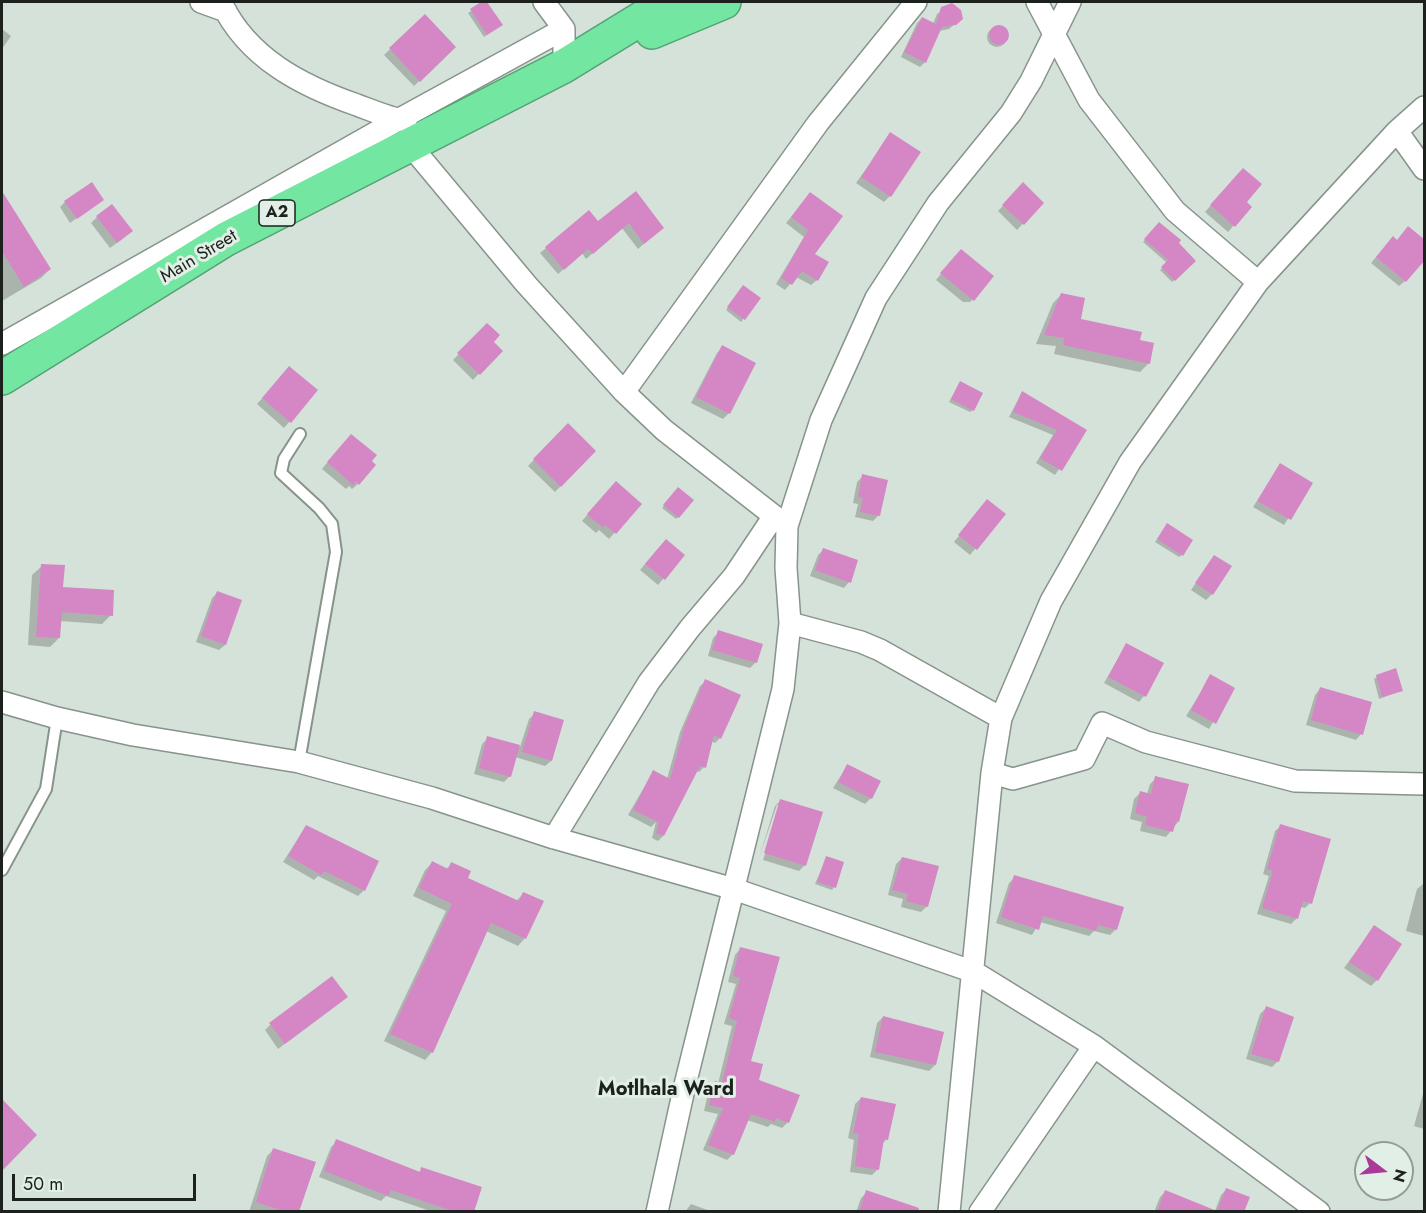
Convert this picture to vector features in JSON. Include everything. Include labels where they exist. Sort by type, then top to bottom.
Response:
[{"type":"highway","name":"Main Street","points":[[564,66],[652,12],[675,2]]},
{"type":"highway","name":"Main Street","points":[[2,378],[226,239],[404,133],[444,126],[564,66],[724,2]]},
{"type":"street","points":[[201,2],[224,6],[239,30],[279,70],[404,133],[526,284],[624,392],[664,430],[780,521],[790,623],[783,689],[657,1212]]},
{"type":"street","points":[[544,2],[564,29],[564,66]]},
{"type":"street","points":[[624,392],[818,123],[916,2]]},
{"type":"street","points":[[1037,2],[1089,100],[1175,212],[1258,282]]},
{"type":"street","points":[[554,838],[649,682],[690,628],[780,521],[821,420],[876,298],[938,203],[1011,113],[1031,81],[1070,2]]},
{"type":"street","points":[[2,344],[404,133],[564,29]]},
{"type":"street","points":[[949,1212],[992,773],[1000,717],[1051,601],[1130,462],[1258,282],[1397,131],[1425,107]]},
{"type":"street","points":[[1397,131],[1425,170]]},
{"type":"street","points":[[790,623],[861,642],[880,650],[1000,717]]},
{"type":"street","points":[[2,702],[57,718],[193,746],[298,762],[432,798],[554,838],[734,889],[974,972],[1094,1046],[1319,1212]]},
{"type":"street","points":[[992,773],[1013,778],[1084,759],[1102,723],[1146,742],[1295,781],[1425,783]]},
{"type":"street","points":[[980,1212],[1094,1046]]},
{"type":"lane","points":[[298,762],[336,552],[332,524],[319,508],[280,473],[284,459],[300,434]]},
{"type":"lane","points":[[2,870],[46,789],[57,718]]},
{"type":"building","points":[[481,2],[487,2],[503,25],[487,35],[470,9]]},
{"type":"building","points":[[952,3],[961,10],[963,19],[956,25],[942,27],[926,63],[904,52],[922,17],[936,24],[941,7]]},
{"type":"building","points":[[425,14],[456,47],[420,82],[389,48]]},
{"type":"building","points":[[995,25],[1003,25],[1009,31],[1009,39],[1003,45],[995,45],[989,39],[989,31]]},
{"type":"building","points":[[890,132],[921,152],[891,197],[861,177]]},
{"type":"building","points":[[1243,168],[1262,184],[1247,202],[1252,207],[1235,227],[1210,205]]},
{"type":"building","points":[[92,182],[104,200],[77,219],[64,201]]},
{"type":"building","points":[[1023,182],[1044,203],[1024,225],[1002,205]]},
{"type":"building","points":[[2,191],[51,269],[24,287],[2,251]]},
{"type":"building","points":[[636,191],[664,228],[644,244],[629,223],[593,254],[588,249],[564,270],[545,247],[589,210],[598,221]]},
{"type":"building","points":[[810,192],[843,216],[815,254],[829,262],[818,281],[802,271],[792,285],[781,278],[808,230],[791,217]]},
{"type":"building","points":[[112,204],[133,231],[117,243],[96,216]]},
{"type":"building","points":[[1159,222],[1181,240],[1179,243],[1196,261],[1175,281],[1161,267],[1168,260],[1144,239]]},
{"type":"building","points":[[1408,226],[1425,240],[1425,260],[1406,282],[1376,257],[1393,236],[1397,240]]},
{"type":"building","points":[[961,249],[994,276],[974,301],[940,273]]},
{"type":"building","points":[[743,285],[761,298],[745,320],[727,307]]},
{"type":"building","points":[[1061,293],[1085,298],[1081,319],[1142,332],[1140,340],[1154,343],[1150,364],[1063,345],[1064,338],[1044,335]]},
{"type":"building","points":[[487,323],[500,335],[494,342],[503,351],[480,375],[457,353]]},
{"type":"building","points":[[722,345],[756,363],[730,414],[696,397]]},
{"type":"building","points":[[289,366],[318,390],[291,423],[262,398]]},
{"type":"building","points":[[960,381],[983,393],[974,411],[951,399]]},
{"type":"building","points":[[1022,391],[1087,430],[1062,471],[1040,458],[1057,430],[1013,412]]},
{"type":"building","points":[[568,423],[596,451],[561,487],[533,459]]},
{"type":"building","points":[[351,434],[377,455],[372,461],[376,465],[359,485],[356,481],[353,485],[327,462]]},
{"type":"building","points":[[1280,463],[1313,483],[1291,520],[1257,501]]},
{"type":"building","points":[[862,474],[888,480],[880,516],[860,512],[863,498],[858,497]]},
{"type":"building","points":[[616,481],[642,504],[616,534],[605,525],[603,528],[587,514]]},
{"type":"building","points":[[678,487],[694,500],[679,518],[663,505]]},
{"type":"building","points":[[987,499],[1006,514],[977,550],[958,535]]},
{"type":"building","points":[[1167,523],[1193,540],[1183,556],[1157,539]]},
{"type":"building","points":[[666,539],[685,555],[665,580],[645,564]]},
{"type":"building","points":[[823,548],[858,560],[851,583],[815,570]]},
{"type":"building","points":[[1214,555],[1232,566],[1213,595],[1195,583]]},
{"type":"building","points":[[41,564],[65,565],[63,587],[114,590],[113,616],[62,612],[60,638],[36,637]]},
{"type":"building","points":[[217,591],[242,600],[226,645],[201,636]]},
{"type":"building","points":[[718,630],[763,644],[757,663],[712,650]]},
{"type":"building","points":[[1126,643],[1164,663],[1146,697],[1108,677]]},
{"type":"building","points":[[1396,668],[1403,691],[1382,697],[1376,675]]},
{"type":"building","points":[[1210,674],[1235,688],[1216,724],[1191,710]]},
{"type":"building","points":[[705,679],[741,695],[721,739],[714,735],[706,768],[700,766],[664,836],[656,833],[660,818],[658,822],[633,810],[653,770],[670,779],[685,725]]},
{"type":"building","points":[[1320,687],[1372,702],[1363,735],[1311,720]]},
{"type":"building","points":[[534,711],[564,720],[552,761],[522,752]]},
{"type":"building","points":[[487,736],[520,745],[511,777],[479,768]]},
{"type":"building","points":[[847,764],[881,781],[872,799],[838,782]]},
{"type":"building","points":[[1155,776],[1189,784],[1179,822],[1176,821],[1173,832],[1145,825],[1147,817],[1135,813],[1140,791],[1151,794]]},
{"type":"building","points":[[780,799],[823,812],[806,866],[764,853]]},
{"type":"building","points":[[1280,824],[1331,839],[1312,904],[1303,901],[1298,919],[1262,908],[1273,871],[1267,869]]},
{"type":"building","points":[[306,825],[379,861],[365,891],[324,871],[321,875],[288,856]]},
{"type":"building","points":[[826,856],[844,862],[836,888],[817,882]]},
{"type":"building","points":[[902,857],[939,866],[928,907],[906,901],[908,894],[892,890]]},
{"type":"building","points":[[432,861],[448,869],[451,862],[471,871],[468,878],[519,901],[523,892],[544,901],[526,939],[491,923],[433,1053],[390,1034],[452,904],[419,888]]},
{"type":"building","points":[[1014,875],[1124,907],[1117,930],[1098,925],[1096,931],[1043,916],[1039,930],[1001,917]]},
{"type":"building","points":[[1374,925],[1402,944],[1378,981],[1349,962]]},
{"type":"building","points":[[740,947],[780,957],[751,1061],[763,1064],[759,1080],[800,1095],[789,1123],[776,1118],[775,1122],[751,1114],[734,1155],[708,1145],[723,1108],[709,1105],[715,1081],[722,1083],[737,1021],[729,1018],[740,978],[733,976]]},
{"type":"building","points":[[332,976],[348,997],[285,1044],[269,1023]]},
{"type":"building","points":[[1266,1006],[1294,1017],[1279,1062],[1251,1054]]},
{"type":"building","points":[[883,1016],[944,1032],[936,1065],[875,1052]]},
{"type":"building","points":[[861,1097],[896,1104],[888,1140],[884,1139],[879,1170],[855,1166],[859,1134],[853,1133]]},
{"type":"building","points":[[2,1099],[37,1135],[2,1171]]},
{"type":"building","points":[[336,1139],[420,1172],[421,1167],[482,1187],[474,1212],[455,1212],[391,1190],[388,1196],[324,1171]]},
{"type":"building","points":[[273,1148],[316,1162],[299,1212],[285,1212],[256,1202]]},
{"type":"building","points":[[1226,1188],[1250,1197],[1244,1212],[1157,1212],[1165,1190],[1217,1211]]},
{"type":"building","points":[[866,1190],[919,1208],[918,1212],[859,1212]]},
{"type":"district","name":"Motlhala Ward","points":[[666,1090]]}]
